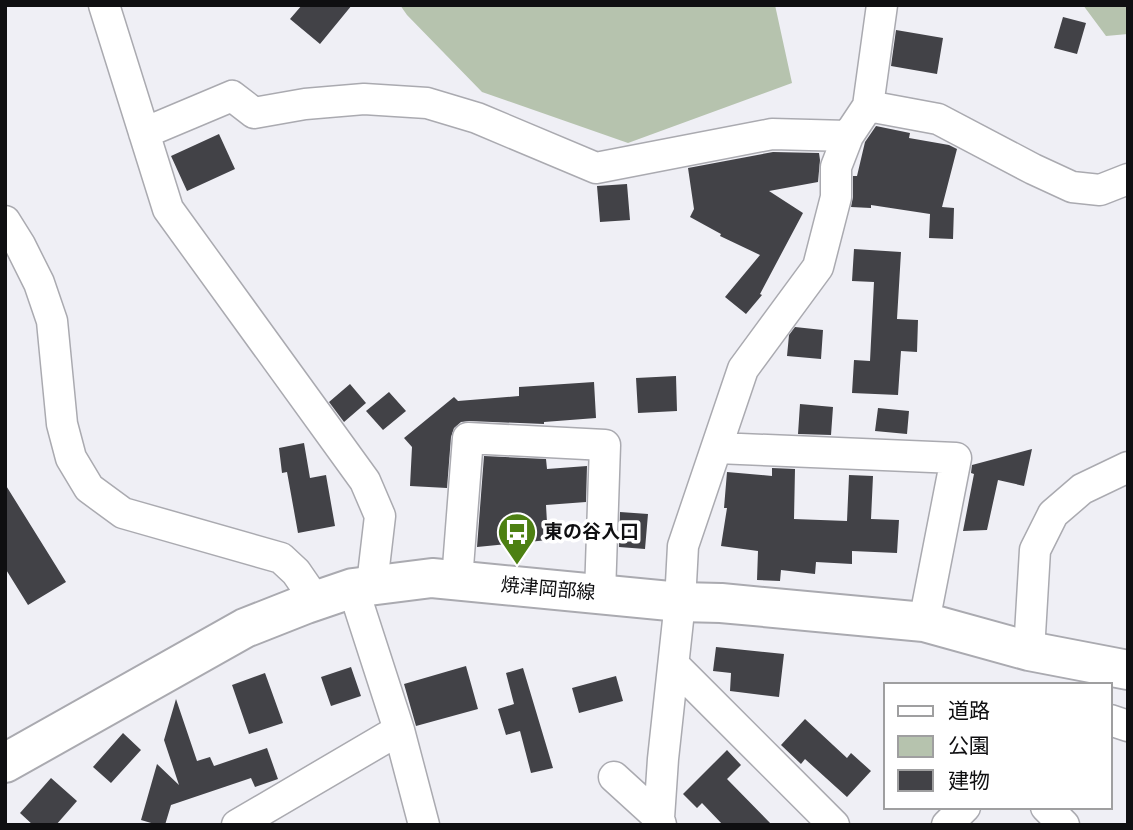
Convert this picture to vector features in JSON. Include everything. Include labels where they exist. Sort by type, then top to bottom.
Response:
[{"type":"main road","name":"焼津岡部線","points":[[5,763],[245,628],[362,586],[432,578],[924,622],[1029,651],[1128,670]]},
{"type":"street","points":[[104,5],[168,209],[365,481],[380,516],[362,586],[424,825]]},
{"type":"street","points":[[660,821],[663,759],[680,602],[683,546],[743,369],[818,267],[836,197],[835,167],[848,136],[868,106],[882,5]]},
{"type":"street","points":[[144,133],[232,96],[254,113],[305,104],[364,99],[427,103],[477,118],[596,168],[772,134],[848,136]]},
{"type":"street","points":[[868,106],[937,119],[1072,187],[1100,190],[1128,179]]},
{"type":"street","points":[[5,220],[39,283],[52,321],[62,424],[71,458],[89,488],[122,513],[281,558],[296,572],[316,601]]},
{"type":"street","points":[[457,580],[468,438],[605,445],[600,594]]},
{"type":"street","points":[[717,448],[956,457],[924,622]]},
{"type":"street","points":[[1029,651],[1035,550],[1053,514],[1082,489],[1128,467]]},
{"type":"street","points":[[674,665],[834,825]]},
{"type":"street","points":[[237,825],[399,730]]},
{"type":"street","points":[[614,777],[660,821]]},
{"type":"street","points":[[947,825],[963,809]]},
{"type":"street","points":[[1048,809],[1064,825]]},
{"type":"green space","points":[[400,5],[775,5],[792,83],[628,143],[482,92]]},
{"type":"green space","points":[[1083,5],[1128,5],[1128,34],[1106,36]]},
{"type":"building","points":[[302,5],[352,5],[320,44],[290,19]]},
{"type":"building","points":[[1063,17],[1086,23],[1077,54],[1054,48]]},
{"type":"building","points":[[896,30],[943,38],[937,74],[891,66]]},
{"type":"building","points":[[876,126],[910,133],[909,138],[949,145],[957,149],[942,207],[954,208],[953,239],[929,238],[930,214],[871,205],[871,208],[851,207],[853,176],[857,176],[865,142]]},
{"type":"building","points":[[219,134],[235,169],[187,191],[171,156]]},
{"type":"building","points":[[773,152],[819,153],[818,182],[769,191],[803,213],[760,294],[762,295],[746,314],[725,297],[760,255],[720,236],[721,234],[690,217],[694,209],[688,168]]},
{"type":"building","points":[[627,184],[630,220],[600,222],[597,186]]},
{"type":"building","points":[[854,249],[901,252],[897,319],[918,320],[917,352],[901,351],[898,395],[852,393],[854,360],[870,361],[874,282],[852,281]]},
{"type":"building","points":[[795,327],[823,330],[821,359],[787,356],[789,335]]},
{"type":"building","points":[[676,376],[677,411],[638,413],[636,378]]},
{"type":"building","points":[[594,382],[596,418],[544,424],[461,422],[454,428],[451,437],[447,488],[410,486],[412,447],[404,438],[454,397],[458,401],[519,396],[519,387]]},
{"type":"building","points":[[350,384],[366,403],[344,422],[329,402]]},
{"type":"building","points":[[389,392],[406,411],[383,430],[366,411]]},
{"type":"building","points":[[800,404],[833,407],[831,435],[798,434]]},
{"type":"building","points":[[878,408],[909,411],[907,434],[875,431]]},
{"type":"building","points":[[304,443],[310,478],[326,475],[335,526],[298,533],[287,472],[282,473],[279,448]]},
{"type":"building","points":[[1032,449],[1024,486],[998,480],[987,530],[963,531],[974,474],[971,473],[972,465]]},
{"type":"building","points":[[484,456],[546,459],[547,469],[587,466],[586,502],[546,505],[548,540],[477,547]]},
{"type":"building","points":[[772,468],[795,469],[794,519],[847,521],[849,475],[873,476],[871,519],[899,520],[897,553],[852,551],[852,564],[816,562],[815,574],[781,570],[780,581],[757,580],[758,551],[721,546],[727,508],[724,508],[727,472],[772,476]]},
{"type":"building","points":[[5,484],[66,582],[28,605],[5,568]]},
{"type":"building","points":[[620,512],[648,514],[645,549],[619,547]]},
{"type":"building","points":[[716,647],[784,654],[779,697],[730,691],[731,673],[713,671]]},
{"type":"building","points":[[466,666],[478,709],[416,726],[404,684]]},
{"type":"building","points":[[351,667],[361,696],[331,706],[321,677]]},
{"type":"building","points":[[523,668],[553,768],[531,773],[520,731],[506,735],[498,709],[514,704],[506,673]]},
{"type":"building","points":[[265,673],[283,723],[249,734],[232,685]]},
{"type":"building","points":[[616,676],[623,701],[579,713],[572,688]]},
{"type":"building","points":[[176,699],[197,761],[210,757],[214,766],[267,748],[278,779],[255,787],[251,778],[171,805],[165,825],[141,820],[157,764],[179,785],[164,740]]},
{"type":"building","points":[[805,719],[847,758],[851,753],[871,771],[847,797],[805,759],[801,764],[781,745]]},
{"type":"building","points":[[123,733],[141,750],[111,783],[93,767]]},
{"type":"building","points":[[727,750],[741,765],[727,779],[772,825],[723,825],[702,803],[697,808],[683,794]]},
{"type":"building","points":[[51,778],[77,801],[56,825],[33,825],[20,813]]},
{"type":"place","name":"東の谷入口","points":[[517,566]]}]
